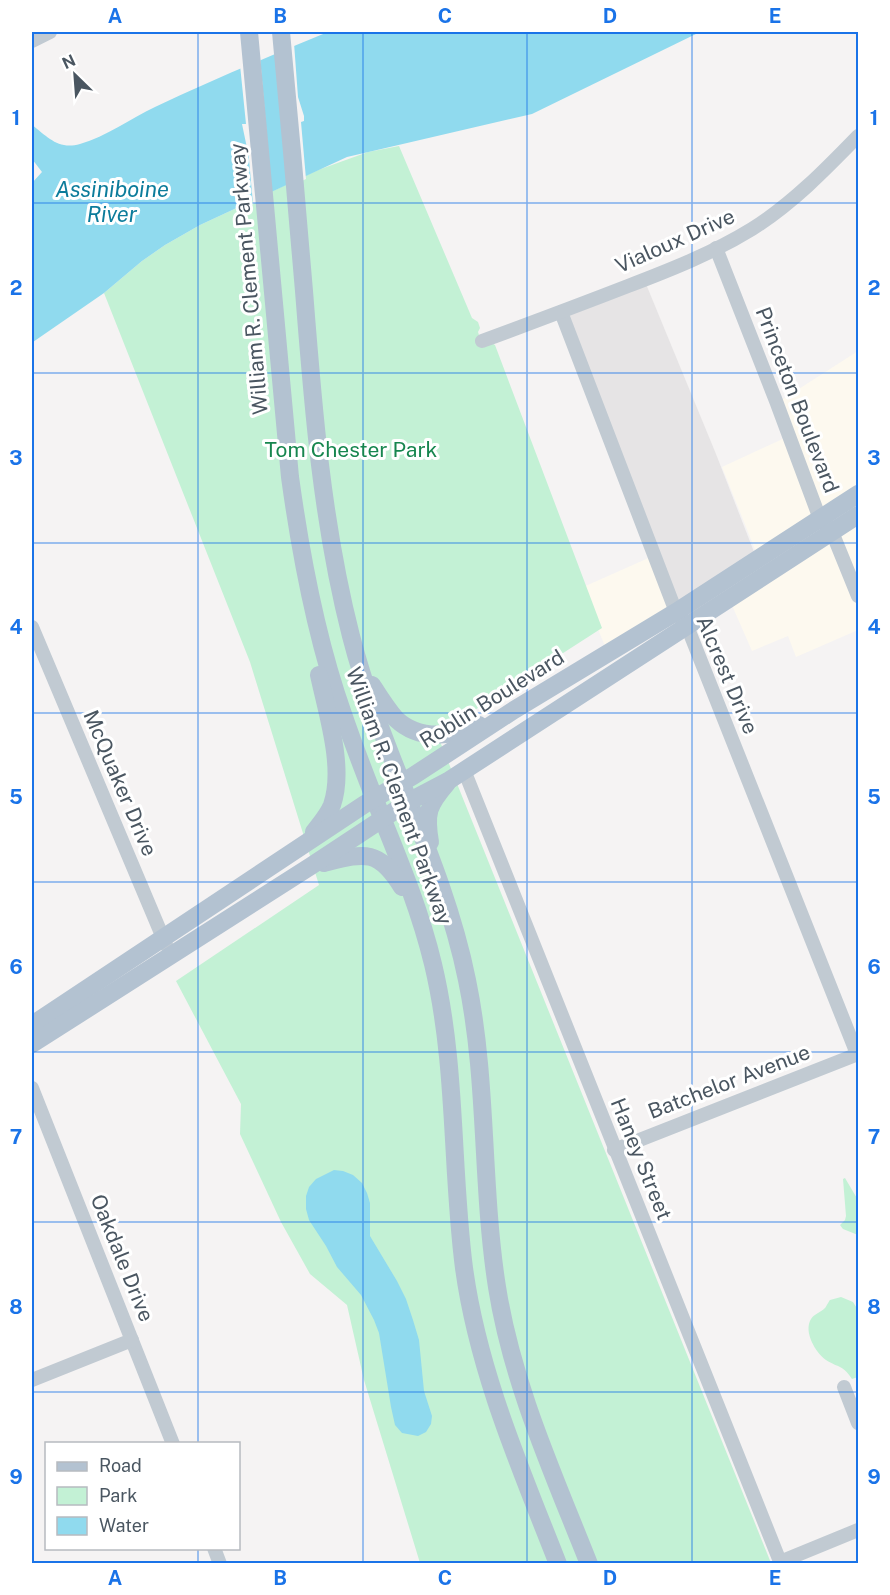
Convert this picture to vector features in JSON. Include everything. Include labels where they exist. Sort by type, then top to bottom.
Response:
[{"type":"main road","name":"William R. Clement Parkway","points":[[249,32],[290,477],[301,549],[332,682],[411,891],[433,965],[444,1019],[450,1073],[460,1227],[473,1321],[503,1424],[558,1563]]},
{"type":"main road","name":"William R. Clement Parkway","points":[[281,32],[321,475],[336,567],[350,634],[376,719],[435,867],[462,959],[479,1060],[492,1249],[502,1316],[529,1411],[589,1563]]},
{"type":"main road","name":"Roblin Boulevard","points":[[32,1044],[408,802],[448,781],[557,711],[681,619],[826,526],[858,494]]},
{"type":"main road","name":"Roblin Boulevard","points":[[826,526],[858,515]]},
{"type":"main road","name":"Roblin Boulevard","points":[[32,1025],[304,843],[514,710],[681,619]]},
{"type":"main road","points":[[304,843],[332,805],[337,780],[334,743],[314,649],[316,620]]},
{"type":"main road","points":[[359,664],[394,716],[408,728],[419,733],[433,735],[457,733],[514,710]]},
{"type":"main road","points":[[435,867],[427,822],[430,806],[448,781]]},
{"type":"main road","points":[[311,866],[354,855],[371,856],[378,859],[390,869],[418,912]]},
{"type":"street","points":[[32,41],[50,32]]},
{"type":"street","name":"Vialoux Drive","points":[[482,341],[664,272],[752,229],[791,201],[822,173],[858,135]]},
{"type":"street","name":"Princeton Boulevard","points":[[716,248],[826,526],[858,596]]},
{"type":"street","name":"Alcrest Drive","points":[[561,312],[681,619],[858,1054]]},
{"type":"street","name":"McQuaker Drive","points":[[32,627],[171,956]]},
{"type":"street","name":"Haney Street","points":[[464,770],[780,1563]]},
{"type":"street","name":"Batchelor Avenue","points":[[615,1150],[858,1054]]},
{"type":"street","name":"Oakdale Drive","points":[[32,1088],[173,1442]]},
{"type":"street","points":[[32,1380],[132,1340]]},
{"type":"street","points":[[844,1386],[858,1423]]},
{"type":"street","points":[[780,1563],[858,1530]]},
{"type":"shaded area","points":[[646,284],[756,557],[676,609],[564,315]]},
{"type":"shaded area","points":[[858,351],[858,490],[822,513],[780,401]]},
{"type":"shaded area","points":[[787,437],[819,518],[758,557],[722,467]]},
{"type":"shaded area","points":[[858,520],[858,630],[796,657],[788,636],[752,651],[731,603]]},
{"type":"shaded area","points":[[653,556],[674,610],[607,651],[581,588]]},
{"type":"green space","name":"Tom Chester Park","points":[[399,146],[472,318],[478,322],[479,335],[495,345],[602,628],[456,722],[435,729],[771,1563],[420,1563],[364,1380],[347,1305],[310,1274],[281,1222],[240,1134],[241,1104],[176,981],[319,885],[250,662],[104,293],[142,261],[200,225],[318,170],[368,152]]},
{"type":"green space","points":[[845,1178],[858,1200],[858,1235],[843,1229],[840,1225],[846,1216],[843,1179]]},
{"type":"green space","points":[[841,1297],[853,1302],[858,1310],[858,1377],[852,1379],[843,1369],[826,1360],[818,1352],[809,1330],[812,1317],[825,1308],[830,1300]]},
{"type":"water","name":"Assiniboine River","points":[[328,32],[700,32],[532,114],[347,157],[200,225],[142,261],[104,293],[33,342],[32,345],[32,183],[42,172],[32,159],[32,125],[59,144],[80,144],[99,137],[146,111],[198,87]]},
{"type":"water","points":[[334,1170],[353,1175],[362,1183],[370,1203],[370,1236],[397,1281],[413,1320],[419,1340],[424,1391],[432,1416],[431,1424],[426,1432],[418,1436],[402,1433],[395,1425],[379,1333],[374,1320],[361,1295],[337,1267],[309,1220],[306,1196],[309,1187],[316,1179]]},
{"type":"pier","points":[[294,43],[298,97],[304,116],[304,121],[301,122],[306,179],[287,188],[275,51]]},
{"type":"pier","points":[[260,57],[272,195],[253,204],[248,148],[242,124],[246,124],[240,65]]}]
